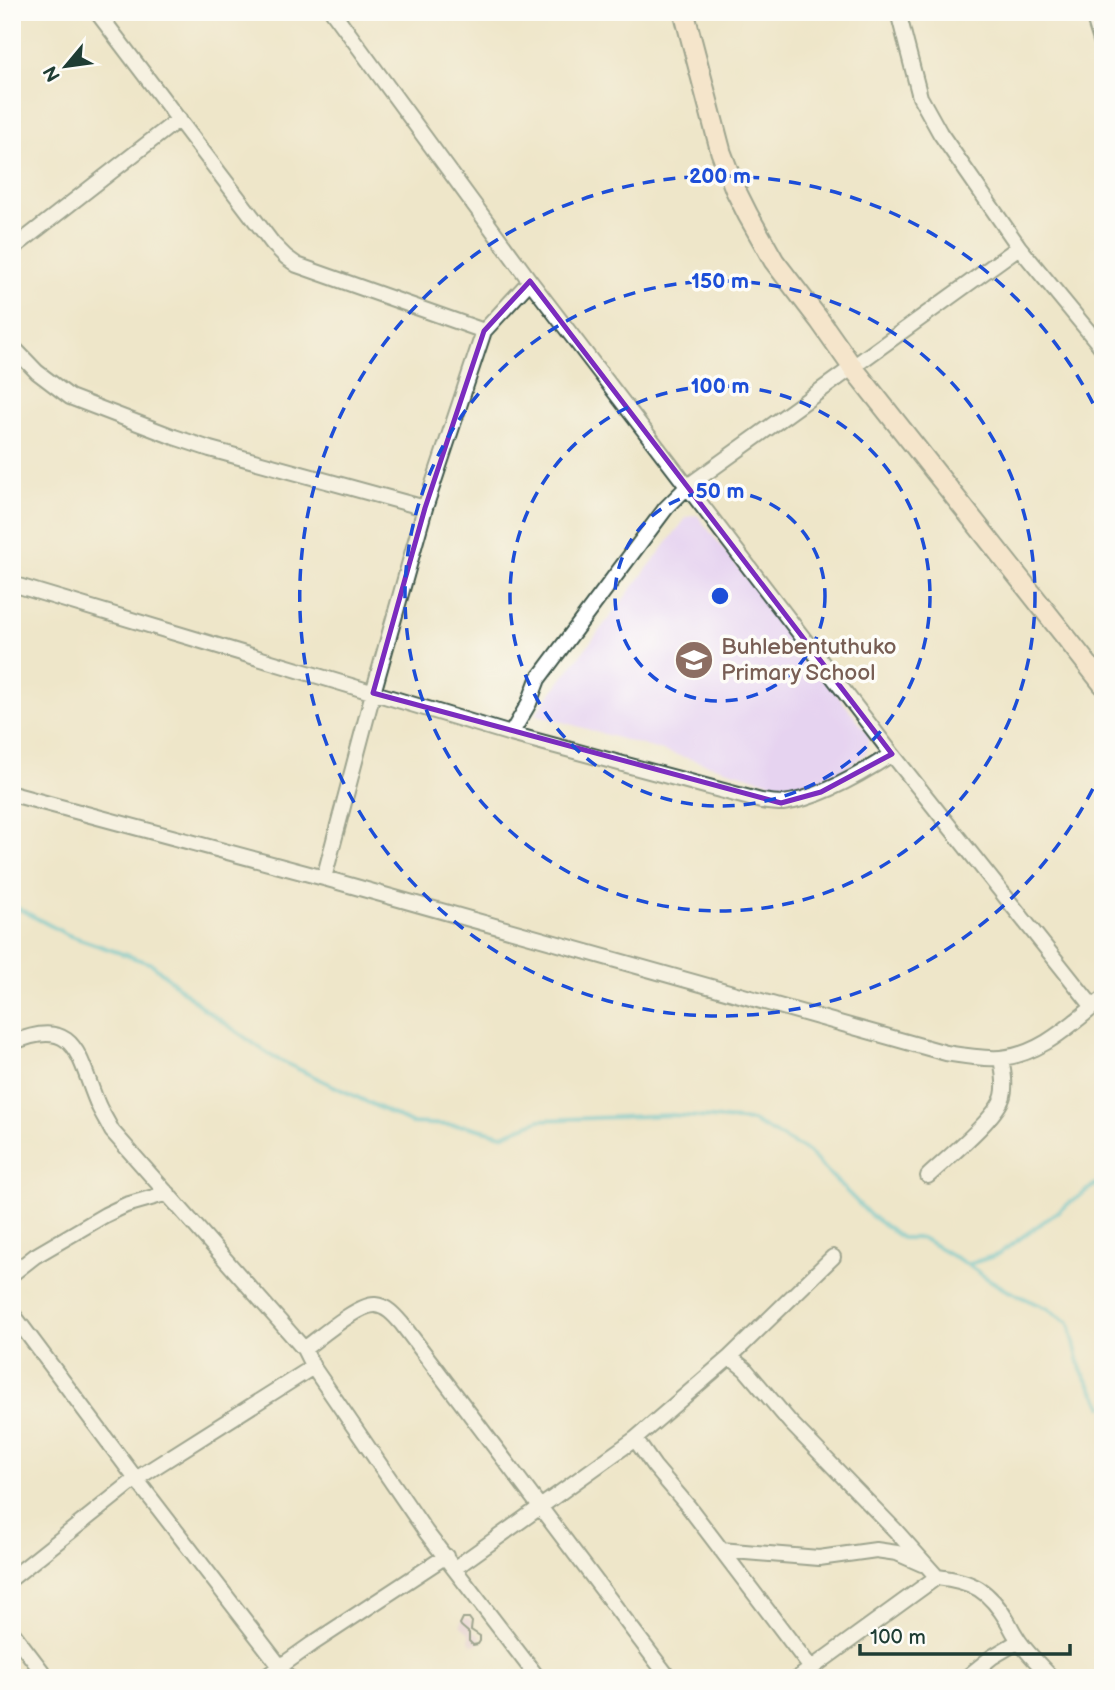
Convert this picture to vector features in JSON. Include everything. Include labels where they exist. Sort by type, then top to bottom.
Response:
[{"type":"street","points":[[97,12],[273,244],[298,265],[484,331]]},
{"type":"street","points":[[12,794],[324,878],[946,1053],[1002,1058],[1020,1054],[1066,1029],[1098,1003],[892,754],[530,281],[333,12]]},
{"type":"street","points":[[684,12],[721,152],[735,189],[774,261],[853,368],[1103,684]]},
{"type":"street","points":[[898,12],[920,97],[928,113],[1019,247],[1103,349]]},
{"type":"street","points":[[1092,12],[1103,47]]},
{"type":"street","points":[[12,249],[179,119]]},
{"type":"street","points":[[511,734],[529,703],[538,679],[666,508],[688,486],[1019,247]]},
{"type":"street","points":[[324,878],[425,508],[484,331],[530,281]]},
{"type":"street","points":[[12,346],[37,372],[70,397],[210,449],[425,508]]},
{"type":"street","points":[[12,584],[511,734],[761,801],[781,803],[802,799],[873,767],[892,754]]},
{"type":"street","points":[[12,1043],[46,1034],[60,1036],[70,1042],[81,1058],[99,1107],[112,1131],[304,1349],[313,1367],[414,1514],[538,1678]]},
{"type":"street","points":[[928,1176],[998,1108],[1004,1088],[1002,1058]]},
{"type":"street","points":[[12,1274],[35,1256],[104,1215],[125,1205],[168,1193]]},
{"type":"street","points":[[264,1678],[284,1672],[364,1609],[542,1507],[635,1439],[730,1357],[833,1257]]},
{"type":"street","points":[[304,1349],[365,1307],[375,1305],[388,1309],[542,1507],[667,1677]]},
{"type":"street","points":[[12,1313],[284,1672]]},
{"type":"street","points":[[730,1357],[745,1369],[790,1422],[937,1577],[956,1579],[983,1591],[1006,1619],[1019,1641],[1052,1678]]},
{"type":"street","points":[[12,1578],[136,1479],[313,1367]]},
{"type":"street","points":[[635,1439],[811,1668]]},
{"type":"street","points":[[721,1550],[819,1558],[876,1550],[897,1553],[926,1566]]},
{"type":"street","points":[[798,1678],[937,1577]]},
{"type":"street","points":[[12,1632],[47,1678]]},
{"type":"street","points":[[966,1678],[992,1657],[1019,1641]]},
{"type":"highlighted area","points":[[530,281],[892,754],[821,792],[781,803],[373,693],[425,508],[484,331]]},
{"type":"shaded area","name":"Buhlebentuthuko Primary School","points":[[697,515],[869,735],[866,753],[822,787],[801,791],[535,714],[687,517]]},
{"type":"building","points":[[463,1618],[469,1618],[472,1622],[471,1630],[480,1636],[478,1644],[473,1645],[469,1641],[469,1633],[460,1624]]},
{"type":"waterway","points":[[12,905],[68,935],[152,964],[203,1008],[273,1057],[411,1123],[467,1126],[502,1135],[540,1120],[672,1115],[752,1121],[807,1151],[870,1215],[902,1238],[922,1238],[1006,1290],[1046,1308],[1069,1323],[1081,1370],[1103,1406]]},
{"type":"waterway","points":[[969,1264],[997,1255],[1103,1179]]},
{"type":"place","name":"Buhlebentuthuko Primary School","points":[[694,660]]}]
